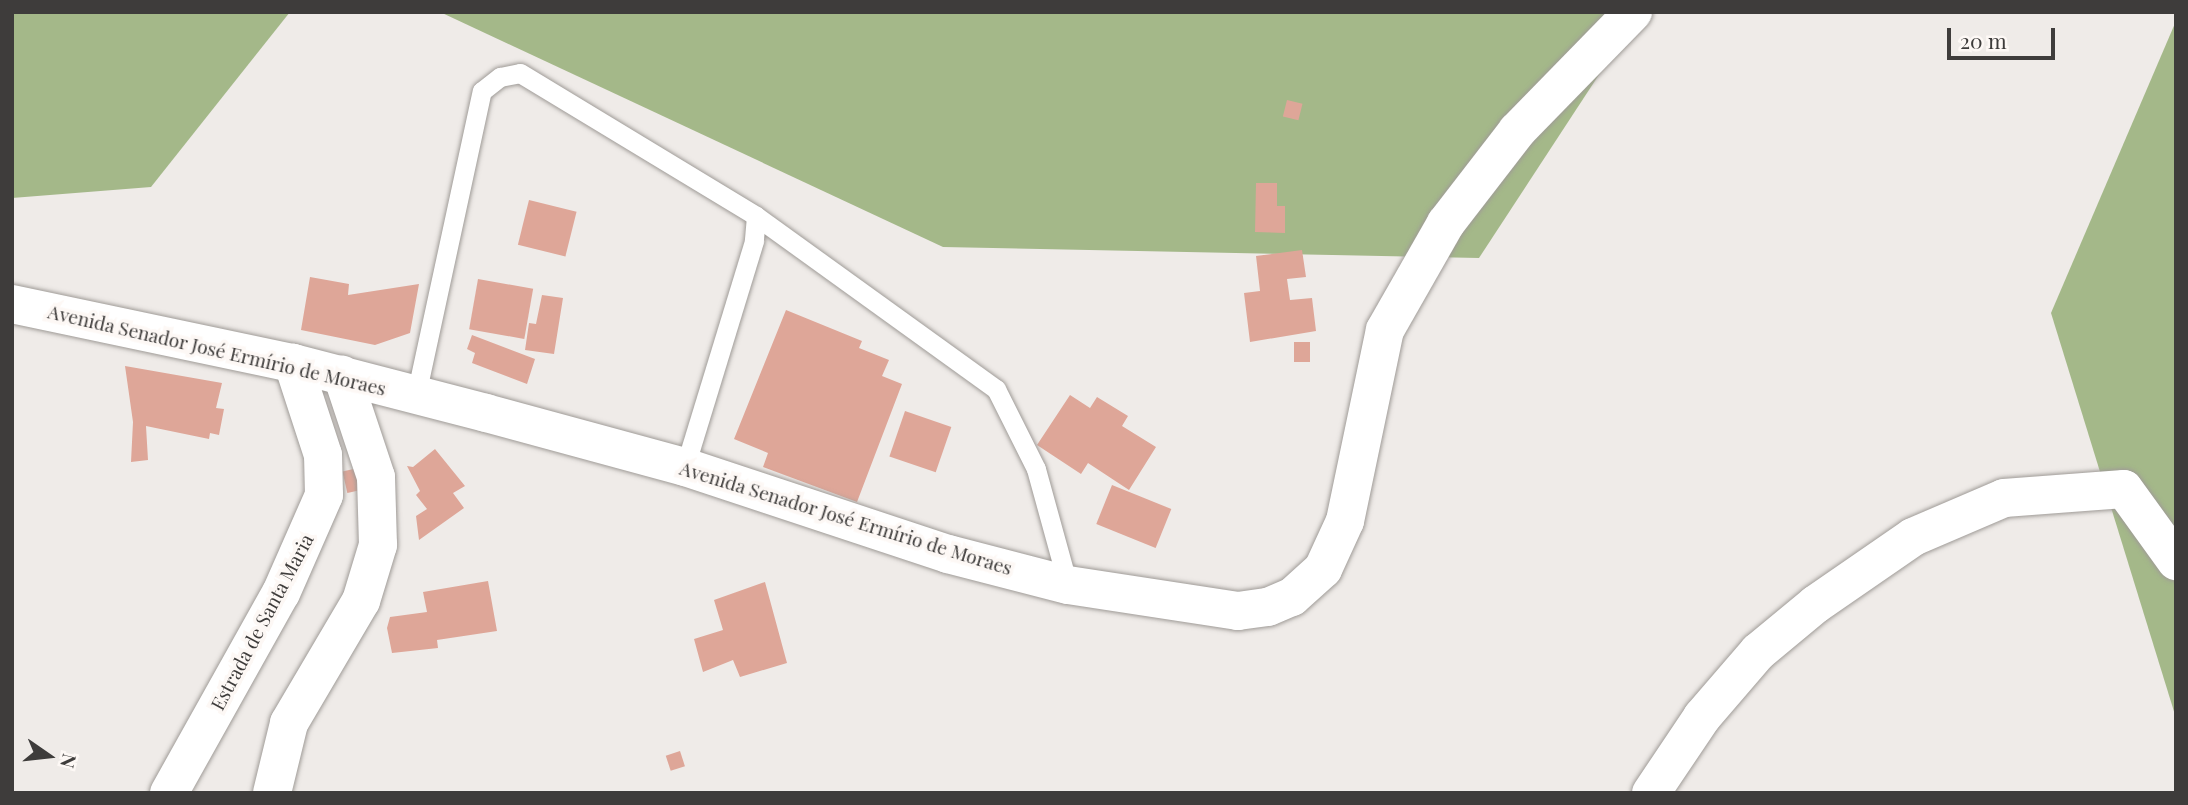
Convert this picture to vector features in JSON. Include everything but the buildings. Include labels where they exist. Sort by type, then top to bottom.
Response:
[{"type":"main road","name":"Avenida Senador José Ermírio de Moraes","points":[[12,304],[342,375],[685,467],[948,554],[1068,585],[1238,611],[1268,607],[1292,597],[1323,569],[1345,521],[1385,330],[1462,202],[1517,131],[1633,12]]},
{"type":"main road","name":"Estrada de Santa Maria","points":[[169,793],[281,593],[324,495],[323,455],[293,363]]},
{"type":"main road","points":[[272,793],[289,723],[361,601],[378,545],[376,477],[342,375]]},
{"type":"main road","points":[[1651,793],[1702,717],[1758,652],[1913,537],[2004,498],[2124,489],[2176,561]]},
{"type":"lane","points":[[416,395],[482,91],[500,77],[520,73],[756,216],[996,389],[1036,469],[1068,585]]},
{"type":"lane","points":[[685,467],[754,241],[756,216]]},
{"type":"green space","points":[[12,12],[290,12],[151,187],[12,198]]},
{"type":"green space","points":[[440,12],[1640,12],[1479,258],[943,247]]},
{"type":"green space","points":[[2176,21],[2176,718],[2051,313]]}]
